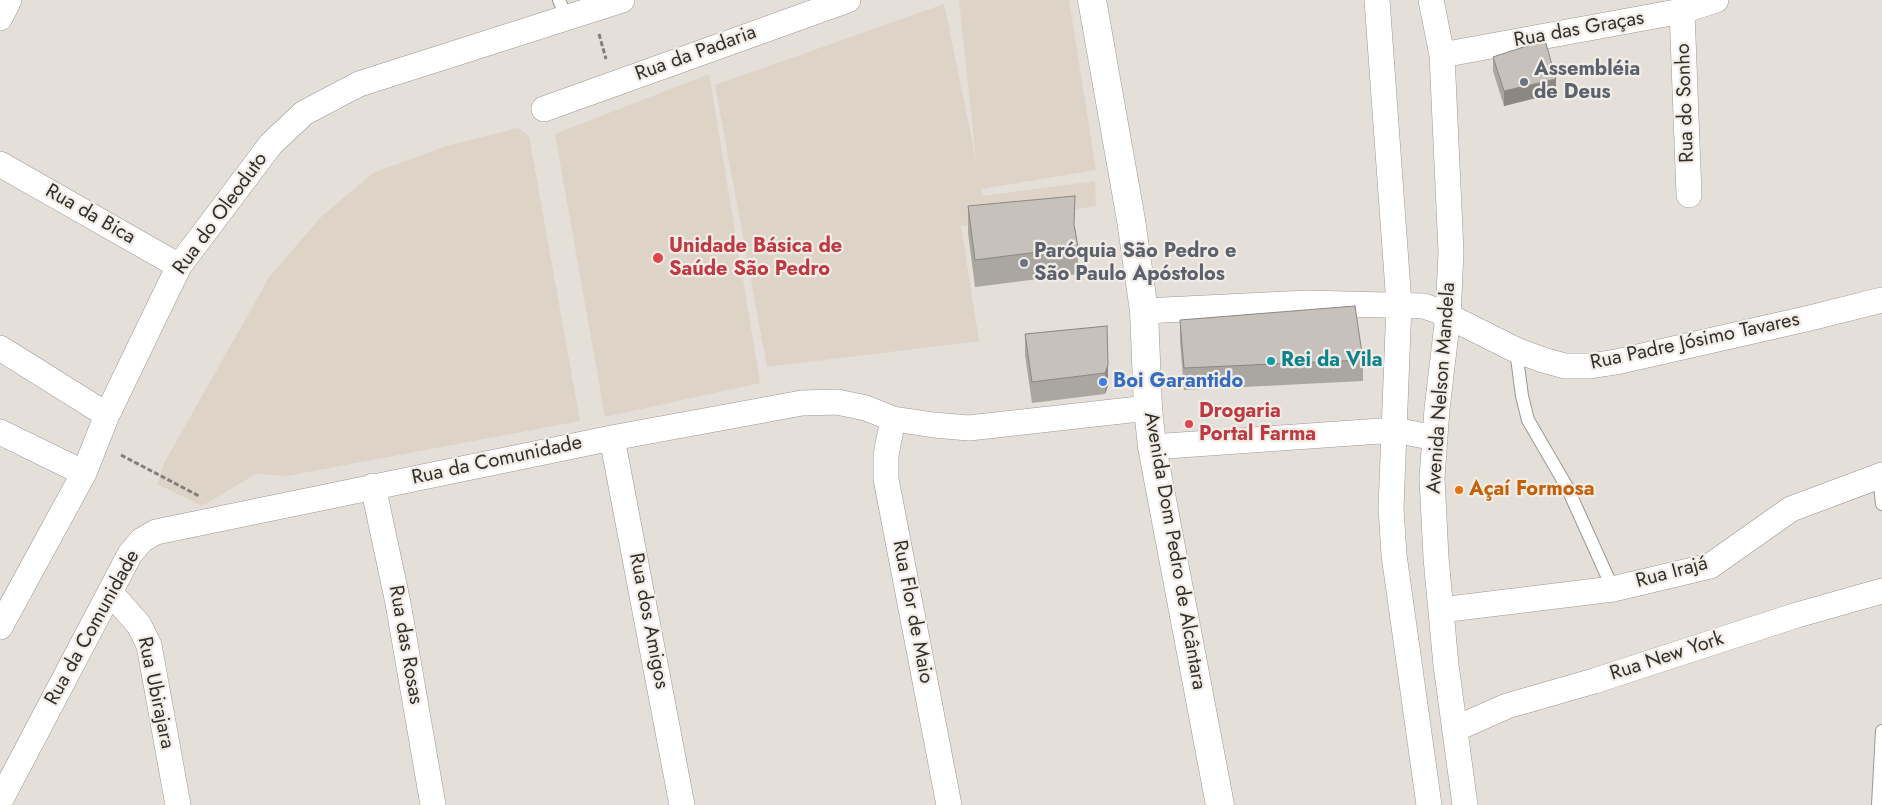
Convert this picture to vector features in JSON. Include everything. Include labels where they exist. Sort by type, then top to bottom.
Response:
[{"type":"street","points":[[0,18],[9,0]]},
{"type":"street","name":"Rua do Oleoduto","points":[[0,626],[84,473],[107,416],[179,266],[271,144],[304,113],[359,84],[574,8],[622,0]]},
{"type":"street","name":"Rua da Padaria","points":[[544,109],[848,0]]},
{"type":"street","name":"Avenida Dom Pedro de Alcântara","points":[[1092,0],[1144,311],[1148,408],[1152,447],[1220,805]]},
{"type":"street","points":[[1377,0],[1399,304],[1391,508],[1394,555],[1429,805]]},
{"type":"street","name":"Avenida Nelson Mandela","points":[[1431,0],[1442,55],[1451,252],[1448,316],[1432,478],[1436,558],[1446,664],[1465,805]]},
{"type":"street","name":"Rua das Graças","points":[[1442,55],[1682,11],[1716,0]]},
{"type":"street","name":"Rua do Sonho","points":[[1682,11],[1689,195]]},
{"type":"street","name":"Rua da Bica","points":[[0,164],[179,266]]},
{"type":"street","name":"Rua Padre Jósimo Tavares","points":[[1144,311],[1306,303],[1424,306],[1516,350],[1543,360],[1565,366],[1590,366],[1616,362],[1882,300]]},
{"type":"street","points":[[0,348],[107,416]]},
{"type":"street","name":"Rua da Comunidade","points":[[0,801],[130,554],[142,540],[156,532],[612,438],[802,403],[838,402],[866,408],[893,419],[969,428],[1148,408]]},
{"type":"street","name":"Rua Flor de Maio","points":[[893,419],[886,455],[886,479],[949,805]]},
{"type":"street","points":[[1152,447],[1395,430],[1435,438]]},
{"type":"street","points":[[0,432],[84,473]]},
{"type":"street","name":"Rua dos Amigos","points":[[612,438],[682,805]]},
{"type":"street","name":"Rua Irajá","points":[[1441,610],[1613,589],[1710,566],[1790,509],[1881,475]]},
{"type":"street","name":"Rua das Rosas","points":[[373,486],[398,603],[433,805]]},
{"type":"street","name":"Rua New York","points":[[1455,729],[1507,706],[1594,681],[1797,615],[1882,591]]},
{"type":"street","name":"Rua Ubirajara","points":[[110,592],[139,626],[149,645],[178,805]]},
{"type":"lane","points":[[1516,350],[1522,396],[1528,420],[1567,487],[1613,589]]},
{"type":"lane","points":[[1881,475],[1882,504]]},
{"type":"lane","points":[[1878,805],[1882,731]]},
{"type":"path","points":[[574,8],[614,84]]},
{"type":"path","points":[[96,441],[236,515]]},
{"type":"shaded area","points":[[959,0],[1069,0],[1096,170],[981,189],[983,196],[1095,181],[1096,206],[961,226],[979,341],[767,367],[715,85],[944,4],[976,159]]},
{"type":"shaded area","name":"Unidade Básica de Saúde São Pedro","points":[[709,74],[760,383],[605,417],[555,134]]},
{"type":"shaded area","points":[[518,128],[529,136],[580,421],[287,476],[256,474],[202,506],[157,484],[164,463],[270,276],[321,217],[373,173],[446,146]]},
{"type":"building","points":[[1545,40],[1556,79],[1504,91],[1493,57]]},
{"type":"building","points":[[1075,196],[1074,225],[1078,247],[975,260],[968,206]]},
{"type":"building","points":[[1355,306],[1363,360],[1184,368],[1180,320]]},
{"type":"building","points":[[1107,326],[1108,365],[1105,373],[1032,382],[1025,334]]},
{"type":"place","name":"Assembléia de Deus","points":[[1524,82]]},
{"type":"place","name":"Unidade Básica de Saúde São Pedro","points":[[658,258]]},
{"type":"place","name":"Paróquia São Pedro e São Paulo Apóstolos","points":[[1024,263]]},
{"type":"place","name":"Rei da Vila","points":[[1271,361]]},
{"type":"place","name":"Boi Garantido","points":[[1103,382]]},
{"type":"place","name":"Drogaria Portal Farma","points":[[1189,424]]},
{"type":"place","name":"Açaí Formosa","points":[[1459,490]]}]
